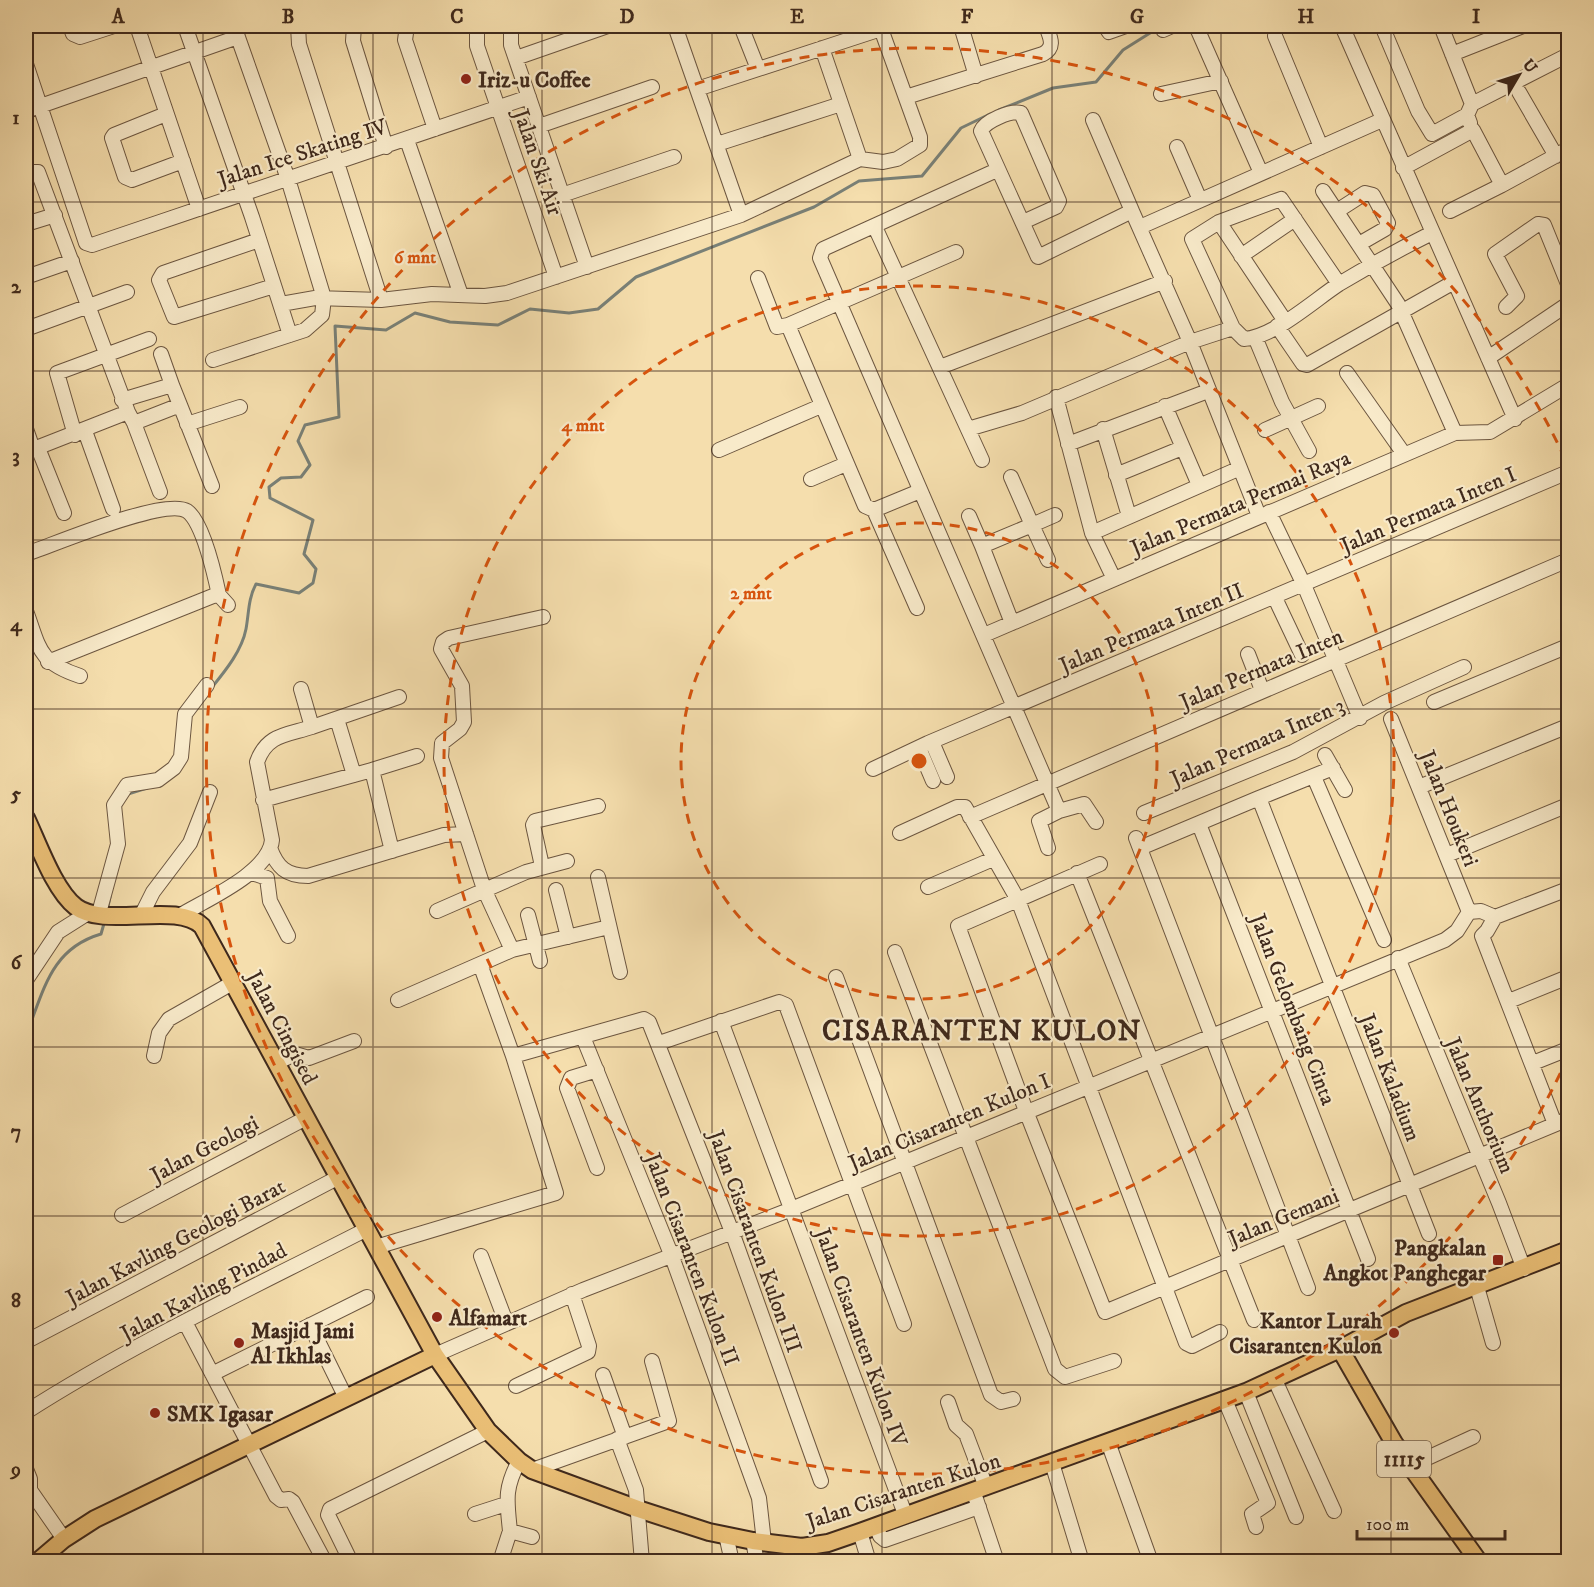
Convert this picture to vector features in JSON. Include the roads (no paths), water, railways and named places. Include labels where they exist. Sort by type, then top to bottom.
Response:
[{"type":"main road","points":[[26,818],[67,897],[74,905],[99,914]]},
{"type":"main road","name":"Jalan Cingised","points":[[99,914],[179,916],[194,919],[202,926],[435,1355]]},
{"type":"main road","name":"Jalan Cisaranten Kulon","points":[[435,1355],[488,1431],[526,1465],[638,1509],[726,1535],[758,1542],[802,1546],[828,1543],[905,1514],[979,1495],[1052,1462],[1246,1392],[1340,1349],[1406,1313],[1569,1250]]},
{"type":"main road","name":"11115","points":[[1340,1349],[1410,1466],[1479,1562]]},
{"type":"main road","points":[[40,1561],[64,1539],[95,1519],[435,1355]]},
{"type":"street","points":[[70,26],[73,34],[80,37],[114,26]]},
{"type":"street","points":[[137,26],[199,208]]},
{"type":"street","points":[[185,26],[244,194],[290,335]]},
{"type":"street","points":[[298,26],[298,44],[381,300]]},
{"type":"street","points":[[354,26],[353,42],[386,147]]},
{"type":"street","points":[[407,26],[405,40],[435,129]]},
{"type":"street","name":"Jalan Ski Air","points":[[477,26],[477,46],[556,277]]},
{"type":"street","name":"Jalan Ski Air","points":[[511,26],[509,37],[587,267]]},
{"type":"street","points":[[516,58],[608,26]]},
{"type":"street","points":[[675,26],[741,215]]},
{"type":"street","points":[[741,26],[758,69]]},
{"type":"street","points":[[961,26],[976,76]]},
{"type":"street","points":[[906,97],[1050,50],[1052,45],[1046,26]]},
{"type":"street","points":[[1107,29],[1126,26]]},
{"type":"street","points":[[1197,26],[1261,173]]},
{"type":"street","points":[[1342,26],[1515,419]]},
{"type":"street","points":[[1382,26],[1418,111],[1432,134],[1432,152]]},
{"type":"street","points":[[1441,26],[1470,110],[1473,130],[1502,185]]},
{"type":"street","points":[[1452,54],[1490,31],[1523,26]]},
{"type":"street","points":[[281,304],[303,299],[381,300],[432,294],[507,293],[741,215],[860,159],[883,162],[897,159],[920,146],[920,137],[880,27],[697,89]]},
{"type":"street","points":[[36,110],[194,52],[236,31],[288,179],[324,298],[322,315],[305,330],[213,360]]},
{"type":"street","points":[[1275,36],[1322,147]]},
{"type":"street","points":[[822,48],[860,159]]},
{"type":"street","points":[[1432,134],[1470,110],[1568,57]]},
{"type":"street","points":[[26,64],[43,138]]},
{"type":"street","points":[[1161,94],[1221,81]]},
{"type":"street","points":[[26,87],[36,110]]},
{"type":"street","points":[[539,126],[652,87]]},
{"type":"street","points":[[1519,92],[1556,156]]},
{"type":"street","name":"Jalan Ice Skating IV","points":[[36,110],[89,244],[386,147],[529,97]]},
{"type":"street","points":[[717,144],[841,104]]},
{"type":"street","points":[[1023,222],[1056,207],[1059,201],[1021,113],[1015,111],[985,124],[981,131],[1038,256],[1132,211]]},
{"type":"street","points":[[166,114],[114,135],[112,138],[125,177],[132,180],[183,161]]},
{"type":"street","points":[[1093,120],[1165,281],[1238,469],[1304,585],[1360,718]]},
{"type":"street","points":[[1140,226],[1382,120]]},
{"type":"street","points":[[1403,168],[1473,130]]},
{"type":"street","points":[[406,140],[461,295]]},
{"type":"street","points":[[1177,147],[1200,200]]},
{"type":"street","points":[[1450,211],[1569,149]]},
{"type":"street","points":[[562,195],[674,157]]},
{"type":"street","points":[[997,170],[823,249],[820,258],[1059,811]]},
{"type":"street","points":[[26,172],[38,172],[160,492]]},
{"type":"street","points":[[1323,191],[1373,264],[1402,312],[1455,433]]},
{"type":"street","points":[[1337,211],[1365,193],[1373,195],[1388,223],[1385,229],[1359,244]]},
{"type":"street","points":[[1339,284],[1279,199],[1219,222],[1194,236],[1192,243],[1233,328],[1244,339],[1255,337],[1281,323],[1339,284],[1432,233]]},
{"type":"street","points":[[26,224],[56,215]]},
{"type":"street","points":[[1241,256],[1295,219]]},
{"type":"street","points":[[1219,222],[1304,364],[1307,365],[1454,282]]},
{"type":"street","points":[[1506,307],[1517,296],[1495,254],[1538,224],[1544,225],[1566,268],[1569,284]]},
{"type":"street","points":[[875,227],[982,460]]},
{"type":"street","points":[[259,240],[163,273],[159,280],[174,318],[274,286]]},
{"type":"street","points":[[758,278],[777,327],[956,252]]},
{"type":"street","points":[[26,278],[72,261]]},
{"type":"street","points":[[940,367],[1165,281]]},
{"type":"street","points":[[26,329],[90,308],[127,292]]},
{"type":"street","points":[[1488,358],[1569,304]]},
{"type":"street","points":[[788,324],[865,506],[874,510],[917,608]]},
{"type":"street","points":[[968,429],[1022,412],[1190,342],[1233,328]]},
{"type":"street","points":[[1255,337],[1290,417],[1309,451]]},
{"type":"street","points":[[113,509],[56,375],[148,339]]},
{"type":"street","points":[[160,354],[212,486]]},
{"type":"street","points":[[1347,373],[1404,454]]},
{"type":"street","points":[[32,450],[80,433],[128,412],[172,385]]},
{"type":"street","name":"Jalan Permata Permai Raya","points":[[984,635],[1455,433],[1490,432],[1569,385]]},
{"type":"street","points":[[1068,444],[1165,405],[1208,391]]},
{"type":"street","points":[[1056,397],[1092,533],[1114,579]]},
{"type":"street","points":[[128,412],[180,405]]},
{"type":"street","points":[[1165,405],[1199,485]]},
{"type":"street","points":[[719,450],[821,406]]},
{"type":"street","points":[[1265,430],[1318,406]]},
{"type":"street","points":[[187,424],[240,407]]},
{"type":"street","points":[[26,429],[32,450],[64,513]]},
{"type":"street","points":[[1103,429],[1129,516]]},
{"type":"street","points":[[1116,475],[1182,448]]},
{"type":"street","points":[[810,479],[846,464]]},
{"type":"street","points":[[1092,533],[1238,469]]},
{"type":"street","name":"Jalan Permata Inten I","points":[[1304,585],[1569,472]]},
{"type":"street","points":[[1011,477],[1048,560]]},
{"type":"street","points":[[874,510],[920,491]]},
{"type":"street","points":[[26,554],[128,517],[162,509],[184,509],[196,521],[223,600],[102,638],[48,662]]},
{"type":"street","points":[[981,546],[1055,515]]},
{"type":"street","points":[[969,516],[1011,623]]},
{"type":"street","name":"Jalan Permata Inten","points":[[970,816],[1569,560]]},
{"type":"street","name":"Jalan Permata Inten II","points":[[873,769],[1304,585]]},
{"type":"street","points":[[1275,598],[1302,655]]},
{"type":"street","points":[[26,611],[42,655],[48,662],[80,676]]},
{"type":"street","points":[[512,950],[484,890],[441,758],[442,743],[460,729],[464,722],[462,686],[442,655],[443,642],[449,638],[543,617]]},
{"type":"street","points":[[1434,702],[1569,646]]},
{"type":"street","points":[[1248,654],[1262,690]]},
{"type":"street","name":"Jalan Permata Inten 3","points":[[1144,813],[1293,752],[1360,718],[1384,703],[1464,667]]},
{"type":"street","points":[[26,980],[58,932],[99,914],[118,844],[114,804],[127,785],[158,780],[174,768],[181,757],[185,714],[207,685]]},
{"type":"street","points":[[301,688],[312,727]]},
{"type":"street","points":[[252,873],[270,848],[272,840],[257,762],[261,750],[271,740],[399,697]]},
{"type":"street","points":[[337,719],[354,775]]},
{"type":"street","name":"Jalan Houkeri","points":[[1391,719],[1469,912]]},
{"type":"street","points":[[1419,787],[1569,726]]},
{"type":"street","points":[[919,748],[940,779],[932,742]]},
{"type":"street","points":[[1325,755],[1345,790]]},
{"type":"street","points":[[263,800],[417,756]]},
{"type":"street","points":[[1308,1288],[1138,843],[1199,824],[1333,768]]},
{"type":"street","points":[[372,770],[392,851]]},
{"type":"street","points":[[1314,777],[1384,940]]},
{"type":"street","points":[[141,916],[153,892],[190,843],[210,792]]},
{"type":"street","name":"Jalan Kaladium","points":[[1259,798],[1429,1234]]},
{"type":"street","points":[[1048,848],[1039,821],[1059,811],[1084,804],[1096,822]]},
{"type":"street","points":[[900,833],[961,805],[970,816],[1018,900],[1186,1343],[1192,1346],[1220,1332]]},
{"type":"street","points":[[1447,855],[1569,805]]},
{"type":"street","points":[[542,866],[533,825],[535,821],[598,806]]},
{"type":"street","name":"Jalan Gelombang Cinta","points":[[1199,824],[1368,1259]]},
{"type":"street","points":[[270,848],[276,865],[296,876],[308,876],[444,835],[466,834]]},
{"type":"street","points":[[928,887],[993,859]]},
{"type":"street","points":[[437,911],[542,866],[567,861]]},
{"type":"street","points":[[1026,1112],[959,924],[1100,864]]},
{"type":"street","points":[[179,916],[252,873],[276,865]]},
{"type":"street","points":[[252,873],[267,878],[270,901],[288,936]]},
{"type":"street","points":[[1077,873],[1229,1262],[1254,1320]]},
{"type":"street","points":[[598,877],[620,972]]},
{"type":"street","points":[[556,890],[568,937]]},
{"type":"street","points":[[1457,931],[1482,936],[1487,932],[1495,917],[1569,890]]},
{"type":"street","points":[[1469,912],[1481,911],[1495,917]]},
{"type":"street","name":"Jalan Cisaranten Kulon I","points":[[435,1355],[572,1294],[853,1184],[1445,940],[1457,931],[1469,912]]},
{"type":"street","points":[[528,915],[540,962]]},
{"type":"street","points":[[398,1000],[512,950],[609,927]]},
{"type":"street","points":[[1482,936],[1555,1124]]},
{"type":"street","points":[[895,952],[1055,1369],[1065,1377],[1114,1361]]},
{"type":"street","name":"Jalan Anthorium","points":[[1398,958],[1524,1269]]},
{"type":"street","points":[[376,1247],[556,1193],[513,1056],[480,964]]},
{"type":"street","points":[[836,977],[991,1395],[1001,1402],[1013,1399]]},
{"type":"street","points":[[1509,1001],[1569,977]]},
{"type":"street","points":[[154,1056],[159,1034],[169,1019],[234,982]]},
{"type":"street","points":[[659,1043],[779,1002],[786,1005],[904,1324]]},
{"type":"street","name":"Jalan Cisaranten Kulon III","points":[[584,1036],[644,1019],[649,1022],[732,1232],[821,1481]]},
{"type":"street","name":"Jalan Cisaranten Kulon IV","points":[[721,1021],[793,1208],[905,1514]]},
{"type":"street","points":[[513,1056],[584,1036]]},
{"type":"street","name":"Jalan Cisaranten Kulon II","points":[[584,1036],[671,1254],[759,1497],[757,1562]]},
{"type":"street","points":[[276,1063],[295,1054],[309,1058],[354,1041]]},
{"type":"street","points":[[1533,1063],[1569,1049]]},
{"type":"street","points":[[597,1070],[571,1078],[567,1088],[597,1168]]},
{"type":"street","name":"Jalan Gemani","points":[[1026,1112],[1103,1310],[1110,1311],[1569,1119]]},
{"type":"street","name":"Jalan Geologi","points":[[122,1215],[306,1118]]},
{"type":"street","name":"Jalan Kavling Geologi Barat","points":[[29,1340],[339,1178]]},
{"type":"street","name":"Jalan Kavling Pindad","points":[[26,1412],[185,1322],[367,1229]]},
{"type":"street","points":[[481,1257],[506,1322]]},
{"type":"street","points":[[1477,1287],[1492,1343]]},
{"type":"street","points":[[516,1386],[588,1352],[589,1346],[572,1294]]},
{"type":"street","points":[[213,1374],[367,1297]]},
{"type":"street","points":[[185,1322],[276,1496],[281,1500],[289,1499],[293,1502],[325,1562]]},
{"type":"street","points":[[310,1325],[346,1398]]},
{"type":"street","points":[[500,1562],[510,1531],[506,1503],[513,1472],[526,1465],[621,1438],[669,1421],[652,1361]]},
{"type":"street","points":[[603,1375],[636,1490],[642,1562]]},
{"type":"street","points":[[1275,1380],[1334,1511]]},
{"type":"street","points":[[1246,1392],[1296,1517]]},
{"type":"street","points":[[1225,1400],[1268,1503],[1252,1514],[1256,1527]]},
{"type":"street","points":[[948,1402],[956,1425],[966,1434],[996,1559],[982,1562]]},
{"type":"street","points":[[351,1562],[327,1515],[330,1509],[488,1431]]},
{"type":"street","points":[[1410,1466],[1473,1437]]},
{"type":"street","points":[[1108,1442],[1151,1562]]},
{"type":"street","points":[[1052,1462],[1082,1562]]},
{"type":"street","points":[[26,1469],[30,1479],[30,1490],[64,1539]]},
{"type":"street","points":[[876,1526],[880,1536],[885,1540],[979,1495]]},
{"type":"street","points":[[475,1514],[506,1503]]},
{"type":"street","points":[[510,1531],[532,1537]]},
{"type":"street","points":[[860,1532],[869,1562]]},
{"type":"street","points":[[726,1535],[732,1562]]},
{"type":"waterway","points":[[999,110],[1053,88],[1096,82],[1123,50],[1158,28]]},
{"type":"waterway","points":[[213,686],[241,645],[256,584],[299,593],[313,583],[316,569],[304,554],[313,520],[270,498],[269,487],[281,478],[301,477],[310,465],[298,441],[305,425],[339,417],[335,326],[386,330],[415,313],[450,322],[498,325],[530,309],[569,313],[598,309],[636,277],[814,207],[859,181],[922,176],[961,128],[990,114]]},
{"type":"waterway","points":[[160,786],[179,770]]},
{"type":"waterway","points":[[128,794],[147,788]]},
{"type":"waterway","points":[[107,911],[110,897]]},
{"type":"waterway","points":[[26,1035],[51,974],[70,950],[101,934],[105,920]]},
{"type":"place","name":"Iriz-u Coffee","points":[[466,79]]},
{"type":"place","name":"Pangkalan Angkot Panghegar","points":[[1498,1260]]},
{"type":"place","name":"Alfamart","points":[[437,1317]]},
{"type":"place","name":"Kantor Lurah Cisaranten Kulon","points":[[1394,1333]]},
{"type":"place","name":"Masjid Jami Al Ikhlas","points":[[239,1343]]},
{"type":"place","name":"SMK Igasar","points":[[155,1413]]},
{"type":"district","name":"CISARANTEN KULON","points":[[982,1030]]}]
